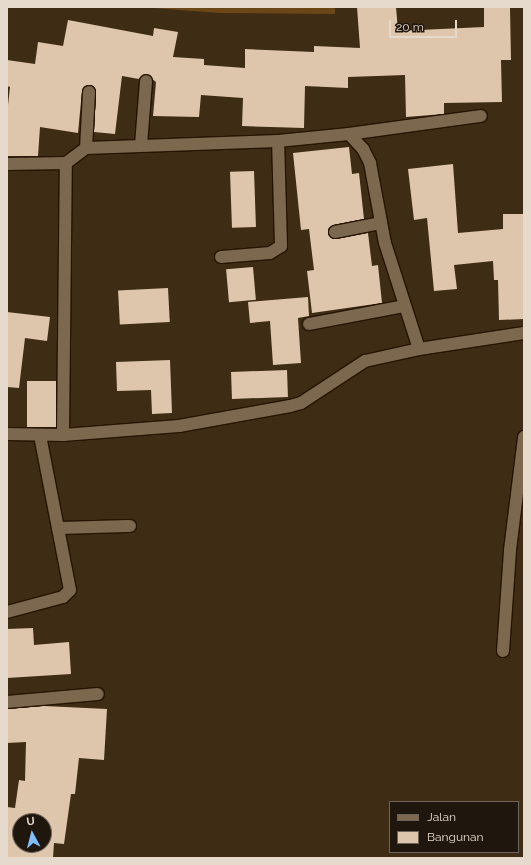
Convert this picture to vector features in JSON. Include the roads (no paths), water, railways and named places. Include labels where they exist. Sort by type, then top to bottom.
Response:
[{"type":"street","points":[[141,145],[146,81]]},
{"type":"street","points":[[86,148],[89,92]]},
{"type":"street","points":[[7,164],[66,163],[86,148],[278,141],[349,134],[481,116]]},
{"type":"street","points":[[349,134],[363,149],[370,163],[381,223],[404,306],[419,349]]},
{"type":"street","points":[[221,257],[270,253],[279,248],[278,141]]},
{"type":"street","points":[[63,435],[66,163]]},
{"type":"street","points":[[335,232],[381,223]]},
{"type":"street","points":[[309,324],[404,306]]},
{"type":"street","points":[[7,434],[63,435],[179,426],[290,406],[301,403],[365,361],[419,349],[524,333]]},
{"type":"street","points":[[7,612],[63,598],[70,590],[40,435]]},
{"type":"street","points":[[503,651],[510,550],[524,437]]},
{"type":"street","points":[[58,528],[130,526]]},
{"type":"street","points":[[7,702],[98,694]]}]
